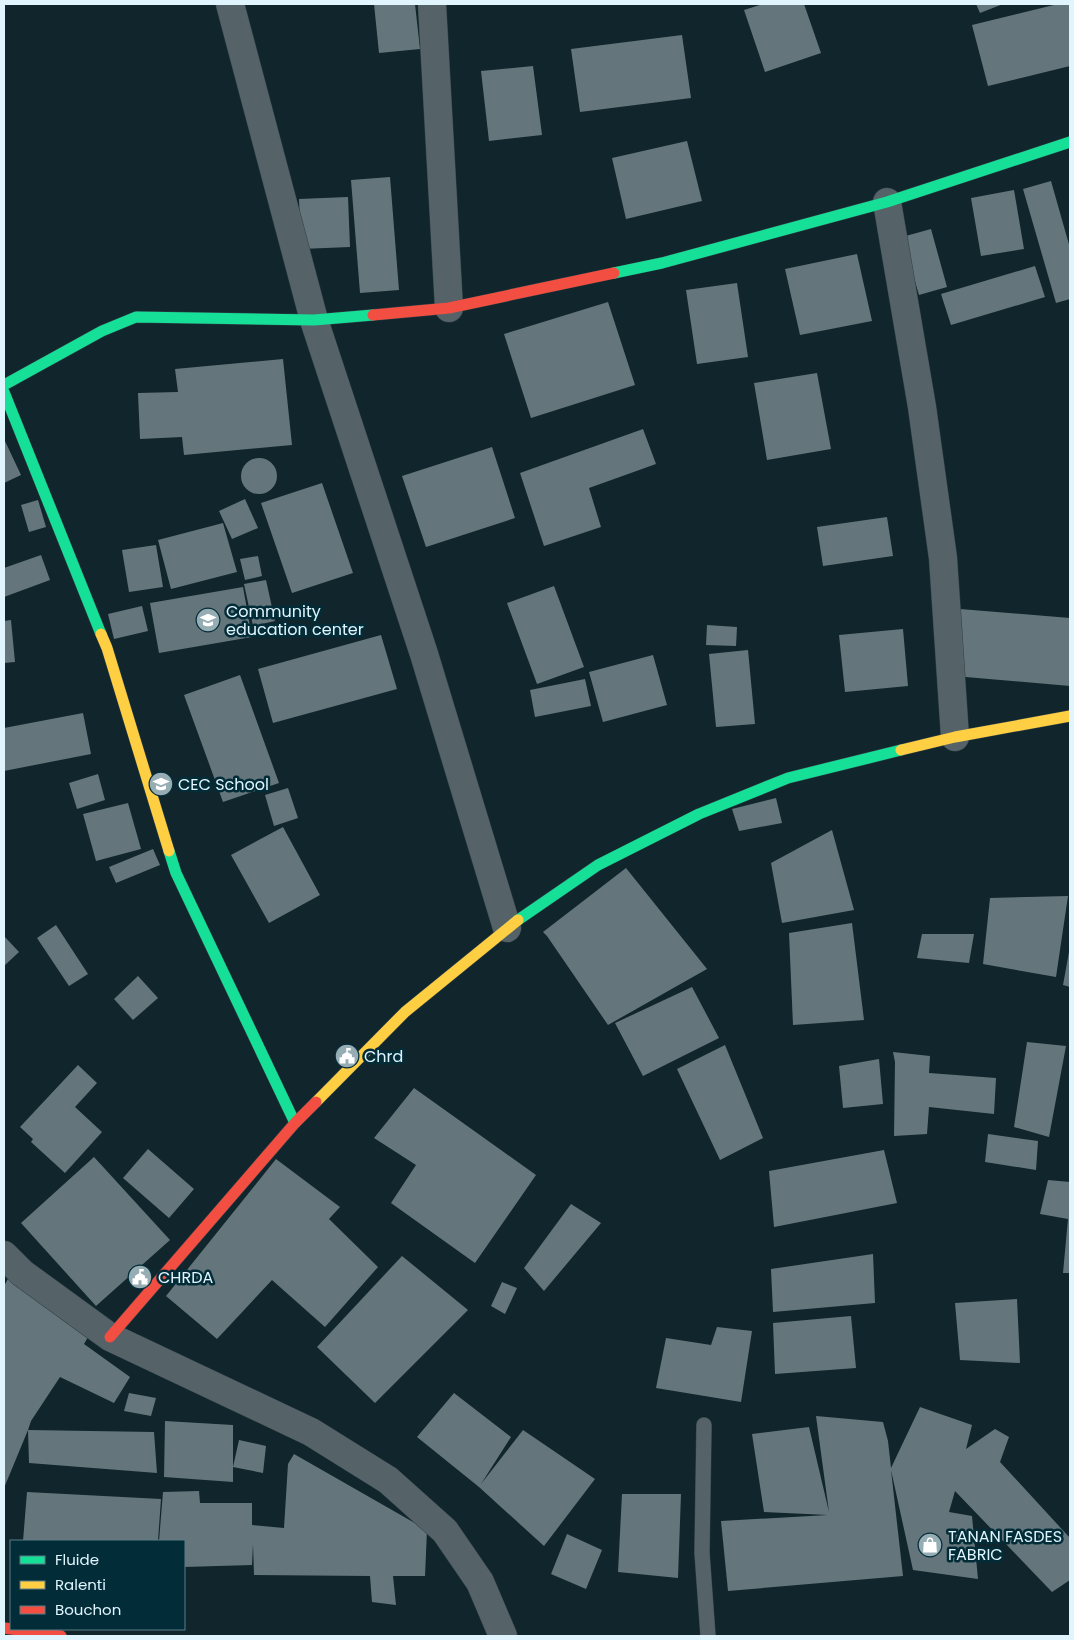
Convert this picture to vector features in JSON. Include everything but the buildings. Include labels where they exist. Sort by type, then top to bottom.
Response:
[{"type":"main road","points":[[4,385],[102,331],[136,317],[314,320],[449,308],[662,263],[887,202],[1070,142]]},
{"type":"main road","points":[[4,392],[107,648],[176,873],[295,1123]]},
{"type":"main road","points":[[110,1337],[295,1123],[405,1012],[506,928],[598,865],[699,814],[788,778],[955,737],[1070,716]]},
{"type":"main road","points":[[18,1630],[61,1636]]},
{"type":"street","points":[[230,4],[314,320],[424,654],[506,928]]},
{"type":"street","points":[[432,4],[449,308]]},
{"type":"street","points":[[887,202],[922,407],[943,558],[955,737]]},
{"type":"street","points":[[4,1255],[22,1273],[110,1337],[311,1432],[388,1480],[445,1531],[480,1582],[503,1636]]},
{"type":"lane","points":[[704,1425],[702,1553],[708,1636]]},
{"type":"traffic: fast","points":[[614,273],[662,263],[887,202],[1070,142]]},
{"type":"traffic: fast","points":[[4,385],[102,331],[136,317],[314,320],[373,315]]},
{"type":"traffic: fast","points":[[4,392],[101,634]]},
{"type":"traffic: fast","points":[[518,920],[598,865],[699,814],[788,778],[901,750]]},
{"type":"traffic: fast","points":[[169,851],[176,873],[295,1123]]},
{"type":"traffic: slow","points":[[101,634],[107,648],[169,851]]},
{"type":"traffic: slow","points":[[901,750],[955,737],[1070,716]]},
{"type":"traffic: slow","points":[[316,1102],[405,1012],[518,920]]},
{"type":"traffic: jam","points":[[373,315],[449,308],[614,273]]},
{"type":"traffic: jam","points":[[110,1337],[295,1123],[316,1102]]},
{"type":"traffic: jam","points":[[4,1628],[10,1629]]},
{"type":"traffic: jam","points":[[18,1630],[61,1636]]},
{"type":"place","name":"Community education center","points":[[208,620]]},
{"type":"place","name":"CEC School","points":[[161,784]]},
{"type":"place","name":"Chrd","points":[[347,1056]]},
{"type":"place","name":"CHRDA","points":[[140,1277]]},
{"type":"place","name":"TANAN FASDES FABRIC","points":[[930,1545]]}]
